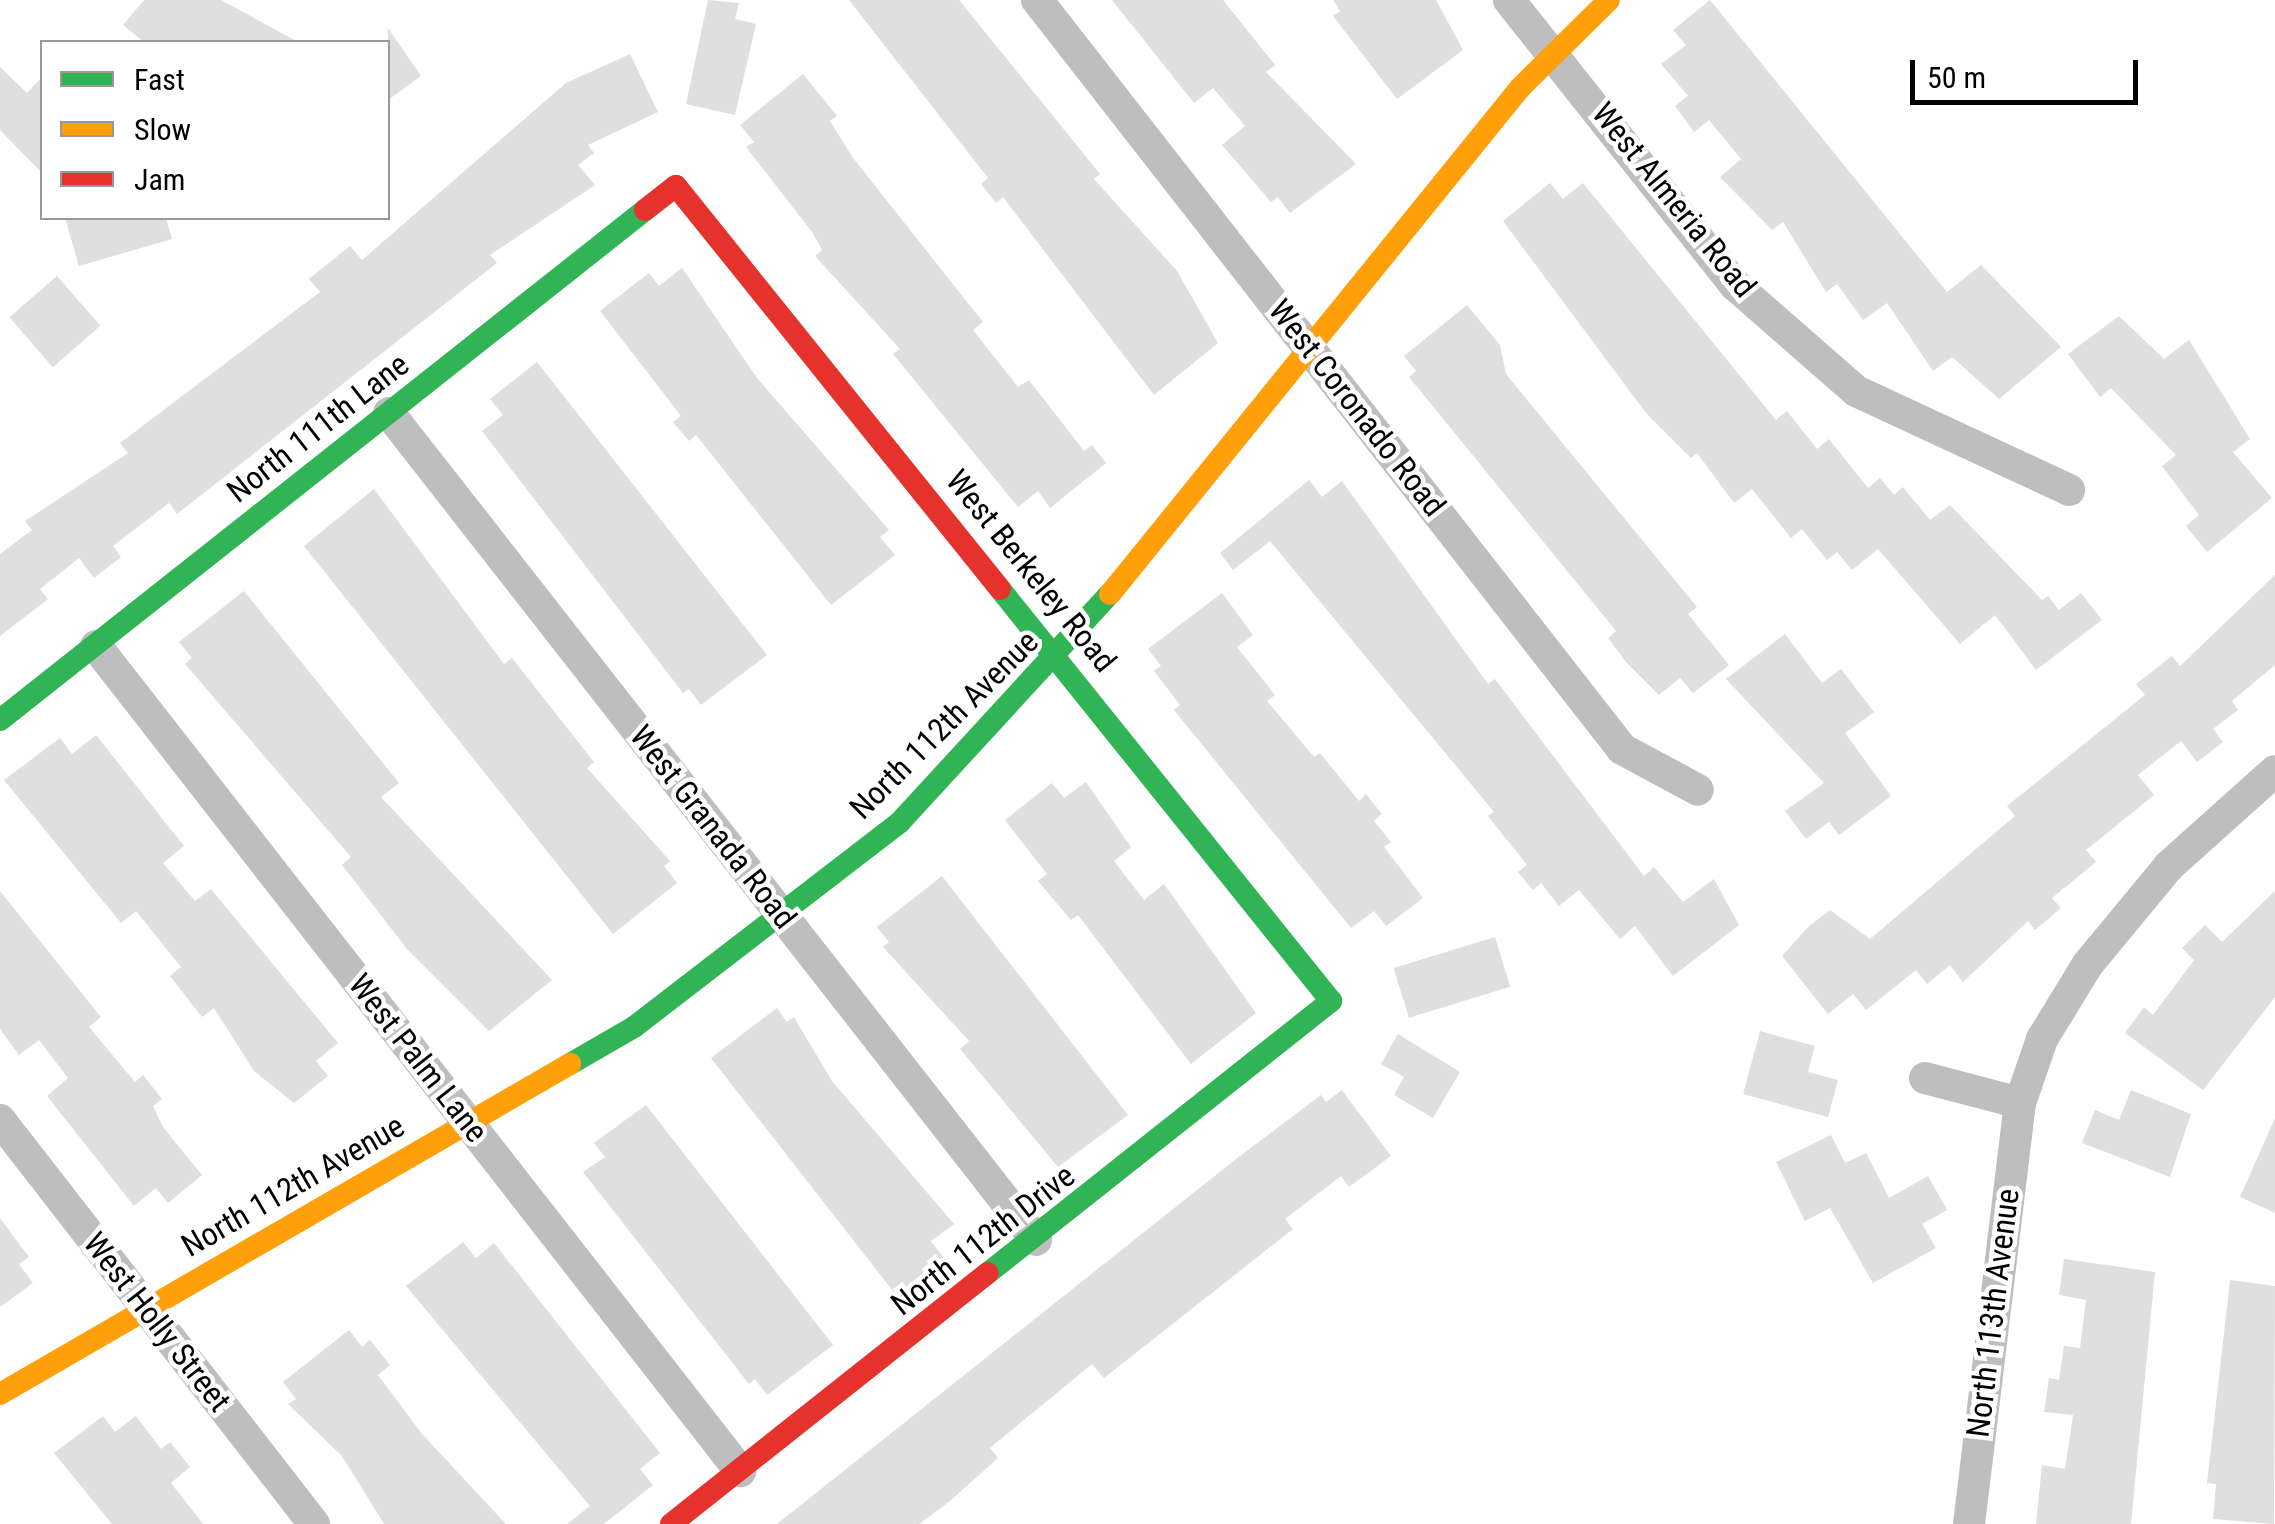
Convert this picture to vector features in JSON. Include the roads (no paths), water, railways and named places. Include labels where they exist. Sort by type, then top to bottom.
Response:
[{"type":"street","name":"West Coronado Road","points":[[1037,0],[1622,749],[1698,790]]},
{"type":"street","name":"West Almeria Road","points":[[1508,0],[1735,284],[1856,392],[2069,490]]},
{"type":"street","name":"North 112th Avenue","points":[[0,1394],[634,1027],[900,822],[1059,657],[1553,53],[1609,0]]},
{"type":"street","name":"North 111th Lane","points":[[0,720],[676,186]]},
{"type":"street","name":"West Berkeley Road","points":[[676,186],[1059,657],[1332,1001]]},
{"type":"street","name":"West Granada Road","points":[[389,413],[1036,1240]]},
{"type":"street","name":"West Palm Lane","points":[[96,646],[740,1471]]},
{"type":"street","name":"North 113th Avenue","points":[[1969,1524],[2020,1103],[2042,1039],[2088,964],[2169,866],[2275,771]]},
{"type":"street","name":"North 112th Drive","points":[[670,1524],[1036,1240],[1332,1001]]},
{"type":"street","points":[[1926,1078],[2020,1103]]},
{"type":"street","name":"West Holly Street","points":[[0,1120],[314,1524]]}]
